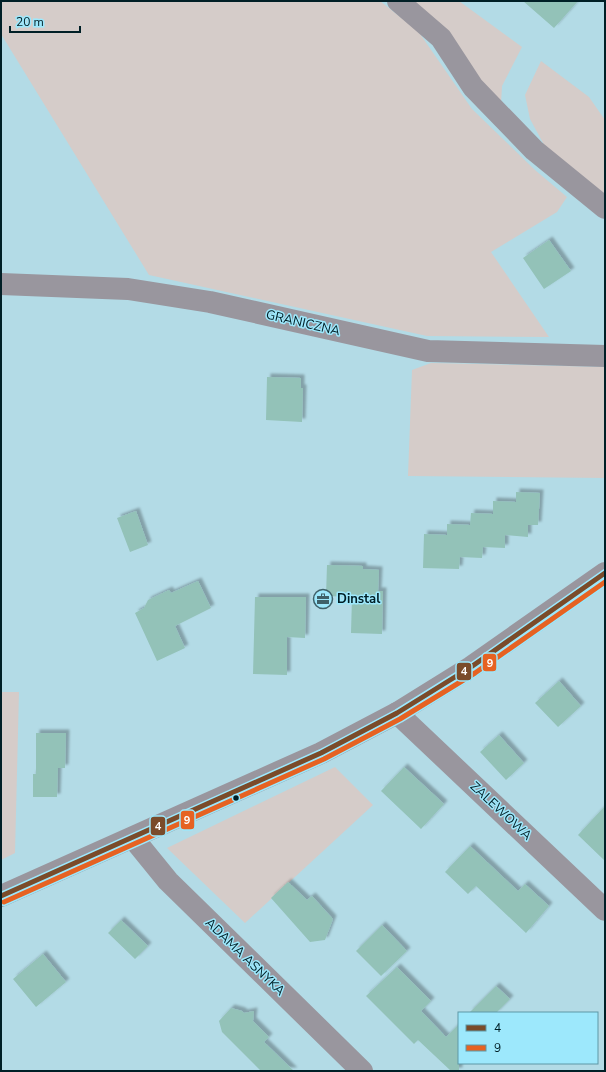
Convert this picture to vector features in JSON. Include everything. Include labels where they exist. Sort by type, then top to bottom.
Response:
[{"type":"street","points":[[398,1],[441,38],[473,87],[534,150],[605,208]]},
{"type":"street","name":"GRANICZNA","points":[[1,284],[136,290],[210,302],[428,351],[605,356]]},
{"type":"street","points":[[1,896],[320,753],[397,713],[472,667],[605,573]]},
{"type":"street","name":"ZALEWOWA","points":[[397,713],[605,910]]},
{"type":"street","name":"ADAMA ASNYKA","points":[[133,838],[168,881],[362,1071]]},
{"type":"shaded area","points":[[1,1],[380,1],[418,31],[472,109],[535,170],[567,197],[557,212],[491,252],[549,337],[427,336],[149,275],[1,34]]},
{"type":"shaded area","points":[[410,1],[459,1],[522,47],[502,86],[501,104]]},
{"type":"shaded area","points":[[541,61],[589,97],[605,120],[605,196],[548,152],[530,119],[525,95]]},
{"type":"shaded area","points":[[431,363],[605,367],[605,478],[408,476],[412,370]]},
{"type":"shaded area","points":[[1,692],[19,692],[15,853],[1,860]]},
{"type":"shaded area","points":[[335,767],[373,805],[245,923],[167,848]]},
{"type":"building","points":[[523,1],[578,1],[554,28]]},
{"type":"building","points":[[549,240],[571,271],[544,289],[523,258]]},
{"type":"building","points":[[267,377],[301,378],[301,388],[303,388],[302,422],[266,420]]},
{"type":"building","points":[[516,492],[540,493],[538,525],[528,525],[528,537],[505,535],[505,548],[483,547],[482,558],[460,557],[459,569],[423,568],[424,534],[447,535],[447,524],[470,525],[471,513],[493,514],[493,501],[516,502]]},
{"type":"building","points":[[136,511],[148,545],[130,552],[117,518]]},
{"type":"building","points":[[327,565],[363,566],[363,569],[379,570],[378,591],[383,591],[382,634],[351,633],[352,597],[326,596]]},
{"type":"building","points":[[198,581],[211,608],[175,626],[185,648],[157,661],[135,613],[144,608],[148,600],[169,590],[171,593]]},
{"type":"building","points":[[255,597],[306,597],[305,638],[287,637],[287,675],[253,674]]},
{"type":"building","points":[[559,681],[581,706],[558,727],[535,703]]},
{"type":"building","points":[[36,733],[66,733],[65,768],[58,768],[57,797],[33,797],[33,774],[36,774]]},
{"type":"building","points":[[499,735],[524,763],[506,780],[480,752]]},
{"type":"building","points":[[404,767],[444,804],[421,829],[381,791]]},
{"type":"building","points":[[605,806],[605,861],[578,835]]},
{"type":"building","points":[[470,846],[518,891],[525,884],[549,906],[526,933],[476,886],[468,894],[445,872]]},
{"type":"building","points":[[288,882],[307,900],[312,896],[333,919],[325,940],[310,942],[271,898]]},
{"type":"building","points":[[121,920],[148,946],[135,959],[108,933]]},
{"type":"building","points":[[382,925],[407,951],[381,976],[356,951]]},
{"type":"building","points":[[43,954],[66,982],[36,1007],[13,979]]},
{"type":"building","points":[[397,967],[431,1001],[421,1011],[446,1037],[458,1025],[459,1071],[451,1071],[418,1040],[414,1044],[366,996]]},
{"type":"building","points":[[496,986],[510,999],[497,1012],[470,1012]]},
{"type":"building","points":[[231,1008],[244,1013],[254,1011],[253,1021],[269,1037],[264,1042],[294,1071],[261,1071],[222,1032],[219,1021]]},
{"type":"transit line","name":"4","points":[[1,896],[321,753],[397,713],[471,667],[605,573]]},
{"type":"transit line","name":"9","points":[[4,902],[324,759],[400,719],[475,673],[605,582]]},
{"type":"place","name":"Dinstal","points":[[323,599]]}]
